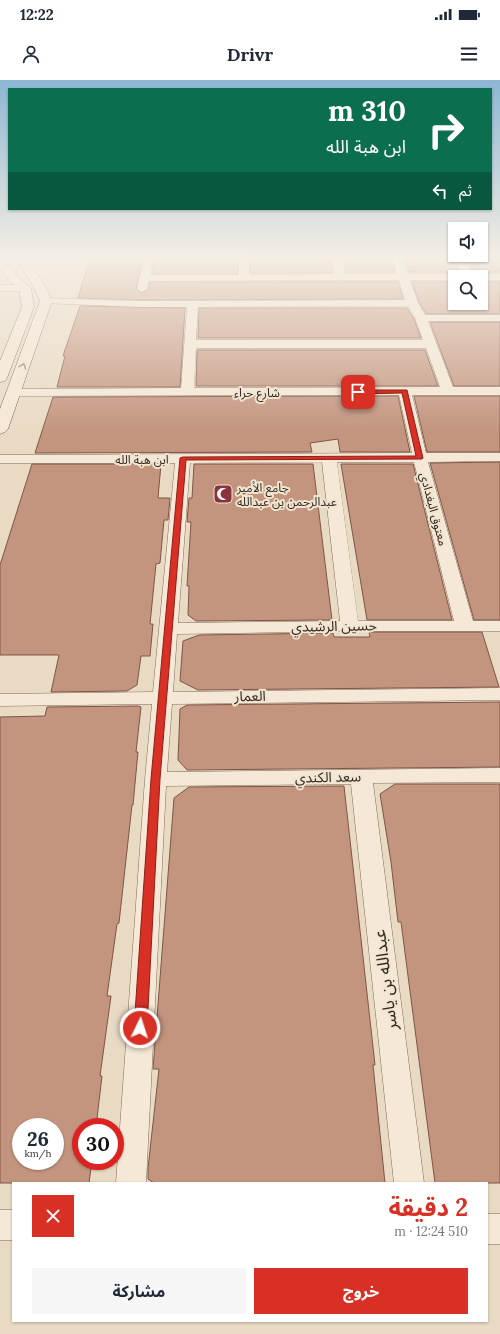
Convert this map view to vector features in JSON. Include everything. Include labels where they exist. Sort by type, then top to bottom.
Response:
[{"type":"street","points":[[0,378],[2,366],[24,317]]},
{"type":"street","points":[[1,426],[41,317]]},
{"type":"street","points":[[187,392],[192,317]]},
{"type":"street","points":[[448,392],[421,318],[500,318]]},
{"type":"street","points":[[190,344],[430,344]]},
{"type":"street","name":"معتوق البغدادي","points":[[405,392],[420,458],[465,626]]},
{"type":"street","name":"شارع حراء","points":[[13,393],[500,392]]},
{"type":"street","name":"ابن هبة الله","points":[[0,459],[500,457]]},
{"type":"street","points":[[131,1182],[156,779],[183,458]]},
{"type":"street","points":[[329,458],[350,626]]},
{"type":"street","name":"حسين الرشيدي","points":[[168,629],[350,626],[465,626],[499,628]]},
{"type":"street","name":"العمار","points":[[0,700],[500,694]]},
{"type":"street","name":"سعد الكندي","points":[[156,779],[500,775]]},
{"type":"street","name":"عبدالله بن ياسر","points":[[361,777],[410,1182]]},
{"type":"street","points":[[0,1225],[12,1225]]},
{"type":"street","points":[[488,1229],[500,1229]]},
{"type":"building","points":[[76,317],[184,317],[180,387],[57,387],[65,356],[63,356]]},
{"type":"building","points":[[199,317],[412,317],[421,338],[198,338]]},
{"type":"building","points":[[430,322],[500,322],[500,386],[454,386]]},
{"type":"building","points":[[197,350],[425,350],[438,386],[196,386]]},
{"type":"building","points":[[398,396],[410,452],[340,452],[338,439],[310,443],[312,452],[35,453],[53,397]]},
{"type":"building","points":[[414,396],[500,396],[500,452],[427,452]]},
{"type":"building","points":[[500,462],[500,620],[474,620],[430,463]]},
{"type":"building","points":[[32,464],[161,464],[158,498],[170,498],[168,520],[164,520],[160,563],[156,564],[150,624],[153,624],[150,656],[141,656],[137,685],[127,691],[51,692],[59,655],[0,655],[0,565]]},
{"type":"building","points":[[194,464],[313,464],[332,620],[196,621],[188,615],[189,586],[187,586],[191,522],[187,522],[189,498],[192,498]]},
{"type":"building","points":[[341,464],[413,464],[452,620],[367,620]]},
{"type":"building","points":[[369,632],[482,632],[499,687],[198,690],[180,681],[183,641],[199,635],[333,633],[334,637],[370,637]]},
{"type":"building","points":[[500,702],[500,767],[187,770],[178,760],[180,709],[187,705]]},
{"type":"building","points":[[47,707],[141,707],[136,752],[138,752],[133,805],[119,923],[117,924],[107,996],[111,996],[100,1076],[102,1076],[97,1118],[72,1118],[72,1170],[91,1170],[89,1182],[0,1183],[0,717],[45,716]]},
{"type":"building","points":[[395,784],[500,784],[500,1183],[435,1182],[401,922],[398,922],[391,862],[380,794]]},
{"type":"building","points":[[344,786],[375,1065],[373,1065],[385,1182],[152,1182],[148,1179],[159,1069],[153,1069],[174,798],[189,787]]},
{"type":"place","name":"جامع الأمير عبدالرحمن بن عبدالله","points":[[223,494]]},
{"type":"route","points":[[140,1028],[156,779],[183,458],[420,458],[405,392],[358,392]]}]
